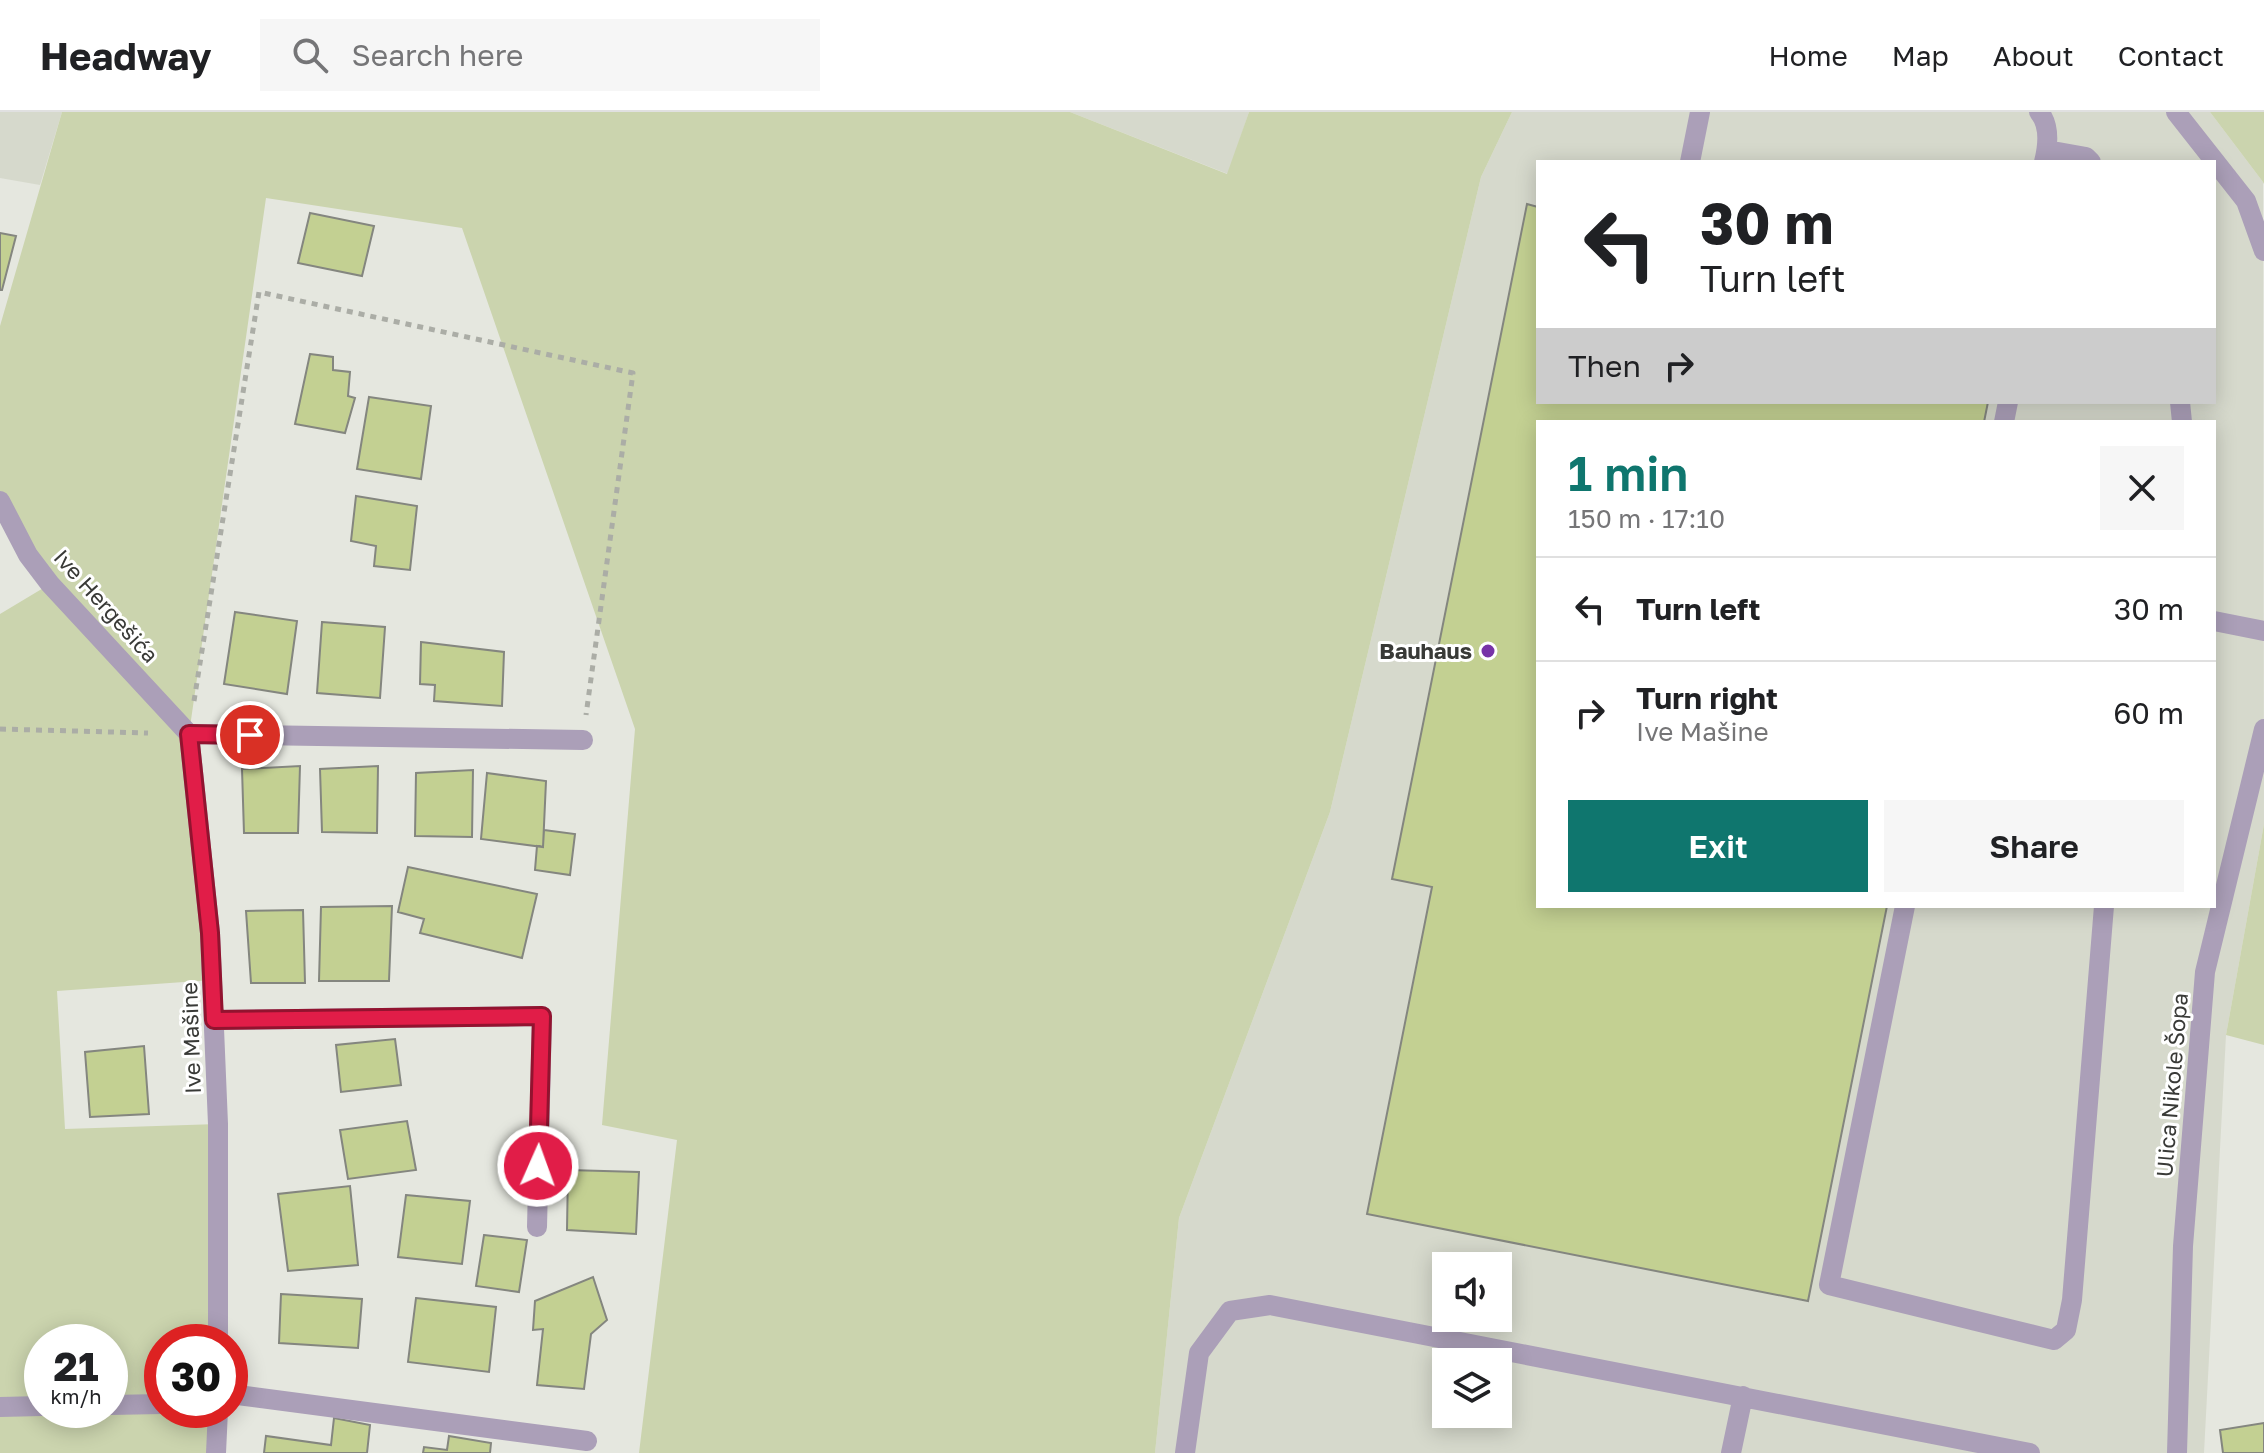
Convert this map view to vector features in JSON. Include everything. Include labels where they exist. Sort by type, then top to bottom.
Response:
[{"type":"street","points":[[1690,160],[1700,112]]},
{"type":"street","points":[[2039,112],[2046,119],[2045,156],[2086,157],[2089,160]]},
{"type":"street","points":[[2176,112],[2214,160]]},
{"type":"street","points":[[2216,163],[2246,201],[2264,251]]},
{"type":"street","name":"Ive Hergešića","points":[[0,501],[28,555],[50,584],[189,734]]},
{"type":"street","points":[[2216,621],[2264,631]]},
{"type":"street","name":"Ulica Nikole Šopa","points":[[2177,1453],[2183,1246],[2205,972],[2264,729]]},
{"type":"street","points":[[189,734],[583,740]]},
{"type":"street","name":"Ive Mašine","points":[[189,734],[210,933],[218,1124],[218,1324]]},
{"type":"street","points":[[1905,908],[1829,1285],[2054,1340],[2066,1330],[2072,1300],[2104,908]]},
{"type":"street","points":[[214,1020],[542,1016],[537,1227]]},
{"type":"street","points":[[1185,1453],[1199,1353],[1230,1311],[1270,1305],[2030,1453]]},
{"type":"street","points":[[248,1396],[587,1441]]},
{"type":"street","points":[[1731,1453],[1743,1396]]},
{"type":"street","points":[[0,1407],[24,1406]]},
{"type":"street","points":[[216,1453],[217,1428]]},
{"type":"path","points":[[0,729],[189,734],[259,292],[633,373],[583,740]]},
{"type":"shaded area","points":[[0,112],[62,112],[40,185],[0,178]]},
{"type":"shaded area","points":[[1070,112],[1249,112],[1228,174]]},
{"type":"shaded area","points":[[1512,112],[2210,112],[2263,182],[2264,824],[2226,1035],[2204,1453],[1155,1453],[1179,1218],[1330,812],[1481,177]]},
{"type":"green space","points":[[62,112],[1070,112],[1227,174],[1249,112],[1512,112],[1481,177],[1330,812],[1179,1218],[1155,1453],[639,1453],[677,1140],[602,1125],[635,729],[462,228],[266,198],[189,734],[212,980],[57,991],[65,1129],[218,1124],[218,1324],[144,1324],[144,1428],[217,1428],[216,1453],[0,1453],[0,614],[50,584],[0,501],[0,326]]},
{"type":"green space","points":[[2210,112],[2264,112],[2264,184],[2263,182]]},
{"type":"green space","points":[[2264,824],[2264,1045],[2226,1035]]},
{"type":"building","name":"Bauhaus","points":[[1527,204],[1536,206],[1536,404],[1988,404],[1984,420],[1536,420],[1536,908],[1887,908],[1808,1301],[1367,1214],[1432,887],[1392,879]]},
{"type":"building","points":[[310,213],[374,226],[362,276],[298,263]]},
{"type":"building","points":[[0,233],[16,236],[2,290],[0,290]]},
{"type":"building","points":[[310,354],[333,357],[333,370],[350,372],[348,396],[355,398],[345,433],[295,424]]},
{"type":"building","points":[[369,397],[431,406],[421,479],[357,469]]},
{"type":"building","points":[[356,496],[417,506],[410,570],[374,566],[376,546],[351,541]]},
{"type":"building","points":[[235,612],[297,621],[287,694],[224,684]]},
{"type":"building","points":[[322,622],[385,627],[380,698],[317,693]]},
{"type":"building","points":[[421,642],[504,652],[502,706],[434,701],[435,685],[420,684]]},
{"type":"building","points":[[300,766],[298,833],[244,833],[242,769]]},
{"type":"building","points":[[378,766],[377,833],[322,832],[320,769]]},
{"type":"building","points":[[473,770],[472,837],[415,836],[416,773]]},
{"type":"building","points":[[487,773],[546,781],[543,847],[481,839]]},
{"type":"building","points":[[544,830],[575,834],[570,875],[535,870],[537,846],[543,847]]},
{"type":"building","points":[[408,867],[537,894],[522,958],[420,933],[424,919],[398,912]]},
{"type":"building","points":[[392,906],[389,981],[319,981],[321,907]]},
{"type":"building","points":[[303,910],[305,983],[251,983],[246,911]]},
{"type":"building","points":[[395,1039],[401,1085],[341,1092],[336,1045]]},
{"type":"building","points":[[144,1046],[149,1114],[90,1117],[85,1052]]},
{"type":"building","points":[[407,1121],[416,1170],[348,1179],[340,1130]]},
{"type":"building","points":[[568,1170],[639,1172],[636,1234],[567,1230]]},
{"type":"building","points":[[350,1186],[358,1265],[288,1271],[278,1194]]},
{"type":"building","points":[[406,1195],[470,1201],[462,1264],[398,1257]]},
{"type":"building","points":[[484,1235],[527,1240],[519,1292],[476,1286]]},
{"type":"building","points":[[593,1277],[607,1320],[591,1334],[584,1389],[537,1385],[543,1329],[533,1330],[535,1301]]},
{"type":"building","points":[[281,1294],[362,1299],[358,1348],[279,1343]]},
{"type":"building","points":[[416,1298],[496,1307],[489,1372],[408,1362]]},
{"type":"building","points":[[334,1418],[370,1425],[367,1453],[264,1453],[266,1436],[331,1445]]},
{"type":"building","points":[[2264,1423],[2264,1453],[2223,1453],[2220,1430]]},
{"type":"building","points":[[449,1436],[491,1443],[490,1453],[423,1453],[424,1447],[447,1450]]},
{"type":"place","name":"Bauhaus","points":[[1488,651]]},
{"type":"route","points":[[250,735],[189,734],[210,933],[214,1020],[542,1016],[538,1166]]}]
